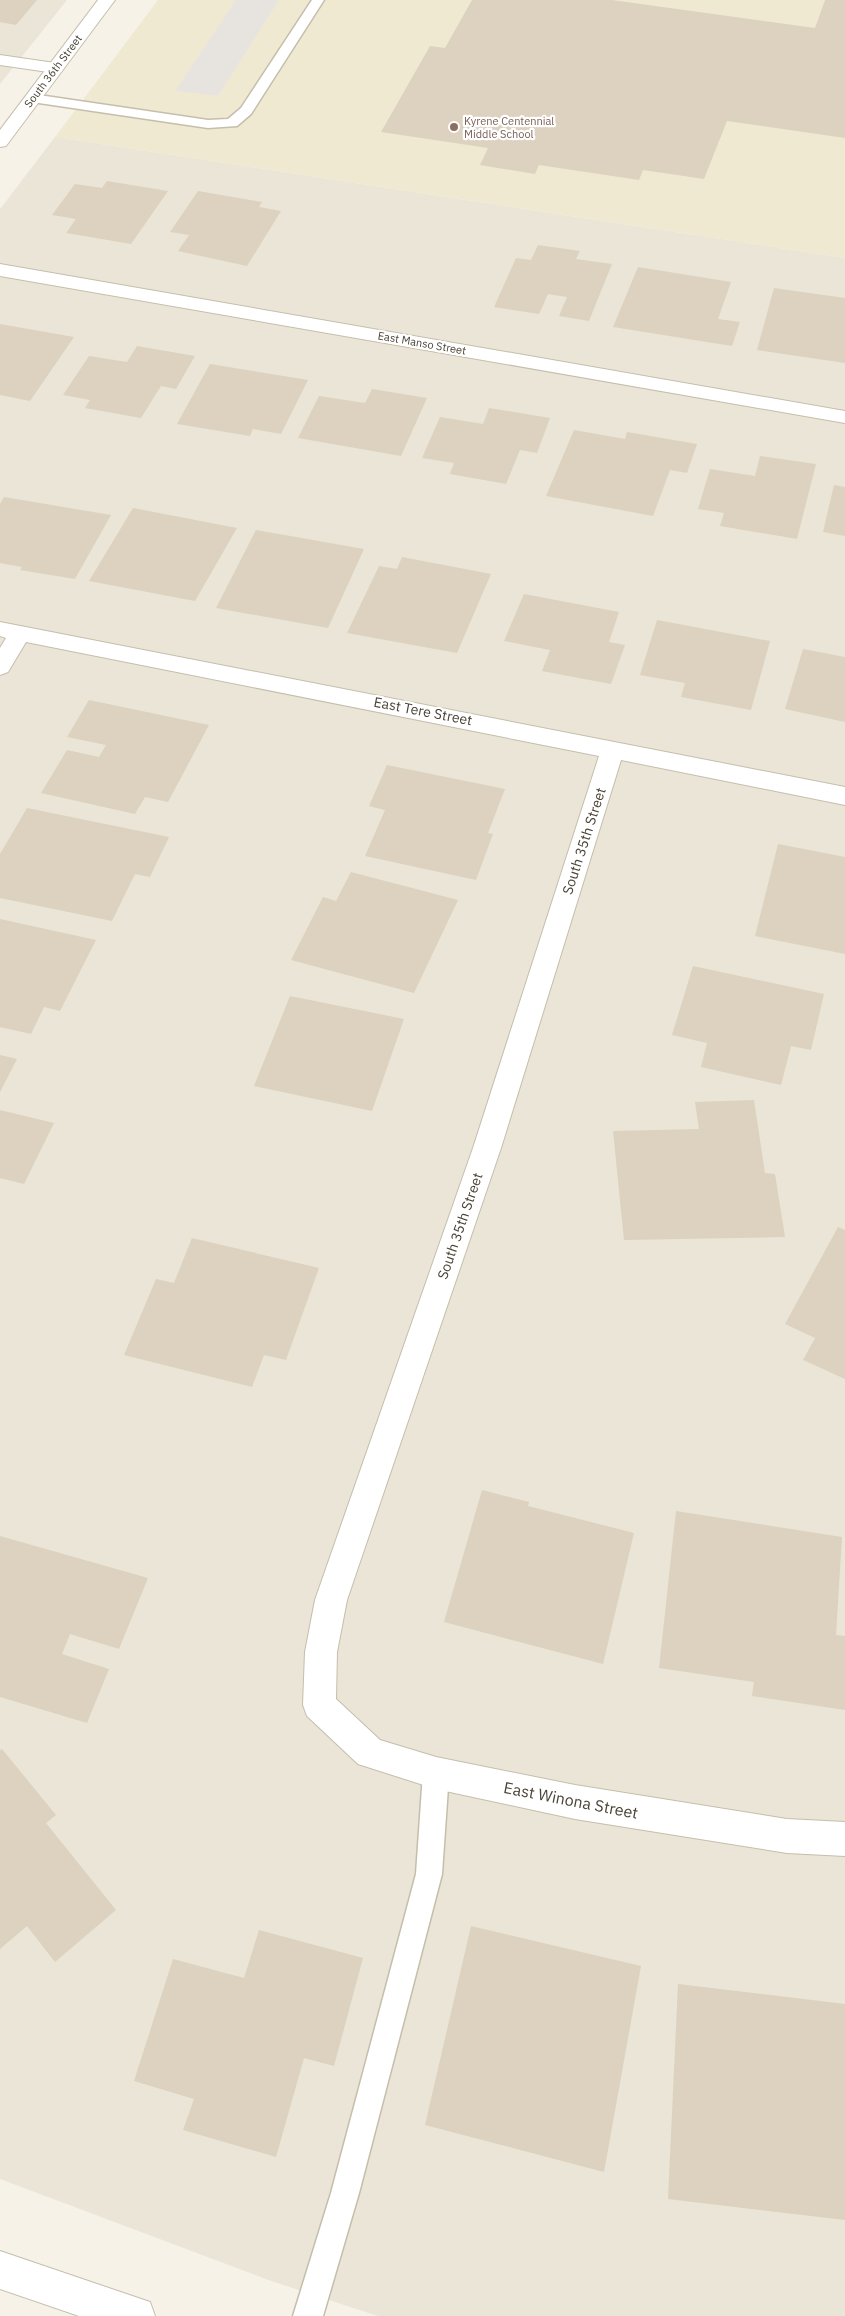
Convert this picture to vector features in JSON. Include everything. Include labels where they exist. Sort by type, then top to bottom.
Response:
[{"type":"street","name":"South 36th Street","points":[[0,142],[107,0]]},
{"type":"street","points":[[0,60],[55,68]]},
{"type":"street","name":"East Manso Street","points":[[0,270],[845,417]]},
{"type":"street","points":[[0,667],[10,631]]},
{"type":"street","name":"East Tere Street","points":[[10,631],[845,796]]},
{"type":"street","name":"South 35th Street","points":[[319,1705],[321,1652],[332,1600],[487,1148],[613,749]]},
{"type":"street","name":"East Winona Street","points":[[319,1705],[370,1753],[436,1773],[585,1804],[787,1836],[845,1839]]},
{"type":"street","points":[[0,2270],[136,2316]]},
{"type":"lane","points":[[32,98],[208,124],[232,122],[246,111],[318,0]]},
{"type":"lane","points":[[308,2316],[345,2193],[429,1874],[436,1773]]},
{"type":"shaded area","points":[[0,0],[67,0],[0,84]]},
{"type":"shaded area","name":"Kyrene Centennial Middle School","points":[[158,0],[845,0],[845,258],[55,137]]},
{"type":"shaded area","points":[[236,0],[279,0],[218,96],[175,91]]},
{"type":"shaded area","points":[[55,137],[845,258],[845,2316],[378,2316],[274,2282],[0,2179],[0,209]]},
{"type":"building","points":[[0,0],[37,0],[16,25],[0,22]]},
{"type":"building","points":[[472,0],[612,0],[815,28],[825,0],[845,0],[845,138],[727,121],[704,179],[643,170],[639,180],[539,165],[535,174],[480,165],[488,148],[381,132],[430,46],[445,48]]},
{"type":"building","points":[[107,181],[168,191],[131,244],[66,233],[76,219],[52,215],[75,184],[102,188]]},
{"type":"building","points":[[198,191],[262,202],[259,207],[281,211],[247,266],[178,251],[189,235],[170,232]]},
{"type":"building","points":[[538,245],[580,251],[576,259],[612,264],[589,321],[559,316],[567,297],[548,294],[539,314],[494,307],[516,258],[531,260]]},
{"type":"building","points":[[638,267],[731,282],[718,319],[740,322],[732,346],[613,327]]},
{"type":"building","points":[[774,288],[845,298],[845,363],[757,350]]},
{"type":"building","points":[[0,324],[74,337],[30,401],[0,395]]},
{"type":"building","points":[[137,346],[195,356],[176,389],[161,386],[141,418],[85,408],[90,400],[63,395],[89,356],[127,362]]},
{"type":"building","points":[[210,364],[308,380],[281,434],[253,429],[250,436],[177,424]]},
{"type":"building","points":[[372,389],[427,398],[401,456],[298,438],[319,396],[365,403]]},
{"type":"building","points":[[489,408],[550,418],[537,453],[520,450],[506,484],[450,474],[454,463],[422,458],[440,417],[483,424]]},
{"type":"building","points":[[574,430],[625,439],[627,432],[697,444],[687,473],[670,470],[653,516],[546,496]]},
{"type":"building","points":[[760,456],[816,464],[797,539],[720,526],[724,513],[698,509],[710,469],[755,476]]},
{"type":"building","points":[[834,485],[845,487],[845,536],[823,532]]},
{"type":"building","points":[[4,497],[111,515],[75,579],[20,570],[22,567],[0,563],[0,504]]},
{"type":"building","points":[[133,508],[237,528],[195,601],[89,581]]},
{"type":"building","points":[[256,530],[364,549],[328,628],[216,608]]},
{"type":"building","points":[[402,557],[491,574],[457,653],[347,633],[379,566],[397,569]]},
{"type":"building","points":[[524,594],[619,612],[609,642],[625,645],[611,684],[542,671],[550,650],[504,641]]},
{"type":"building","points":[[657,620],[770,641],[751,710],[681,697],[685,683],[640,675]]},
{"type":"building","points":[[803,649],[845,657],[845,722],[785,709]]},
{"type":"building","points":[[89,700],[209,725],[168,802],[145,797],[135,814],[41,793],[67,750],[99,757],[106,745],[67,737]]},
{"type":"building","points":[[387,765],[505,789],[488,833],[493,834],[476,880],[365,856],[385,810],[369,806]]},
{"type":"building","points":[[27,808],[169,837],[150,877],[135,874],[112,921],[0,898],[0,854]]},
{"type":"building","points":[[778,844],[845,857],[845,954],[755,936]]},
{"type":"building","points":[[351,872],[458,900],[414,993],[291,960],[323,897],[336,901]]},
{"type":"building","points":[[0,919],[96,940],[60,1011],[44,1007],[31,1034],[0,1027]]},
{"type":"building","points":[[693,966],[824,994],[811,1050],[791,1046],[781,1085],[701,1067],[707,1043],[672,1035]]},
{"type":"building","points":[[290,996],[404,1019],[372,1111],[254,1086]]},
{"type":"building","points":[[0,1055],[17,1059],[0,1092]]},
{"type":"building","points":[[754,1100],[765,1173],[775,1174],[785,1237],[624,1240],[613,1131],[699,1129],[695,1102]]},
{"type":"building","points":[[0,1110],[54,1123],[24,1184],[0,1178]]},
{"type":"building","points":[[838,1227],[845,1230],[845,1379],[803,1360],[815,1338],[785,1324]]},
{"type":"building","points":[[192,1238],[319,1268],[286,1360],[264,1355],[252,1387],[124,1355],[156,1279],[174,1283]]},
{"type":"building","points":[[482,1490],[529,1502],[528,1506],[634,1533],[603,1664],[444,1622]]},
{"type":"building","points":[[676,1511],[842,1537],[836,1635],[845,1636],[845,1710],[752,1696],[754,1682],[659,1668]]},
{"type":"building","points":[[0,1536],[148,1578],[119,1649],[70,1634],[62,1654],[109,1669],[87,1723],[0,1697]]},
{"type":"building","points":[[2,1749],[56,1815],[46,1823],[116,1910],[55,1962],[27,1926],[0,1949],[0,1750]]},
{"type":"building","points":[[471,1926],[641,1966],[604,2172],[425,2125]]},
{"type":"building","points":[[259,1930],[363,1958],[334,2066],[304,2058],[276,2157],[183,2130],[194,2099],[134,2081],[173,1959],[244,1978]]},
{"type":"building","points":[[678,1984],[845,2004],[845,2220],[668,2199]]},
{"type":"place","name":"Kyrene Centennial Middle School","points":[[454,127]]}]
